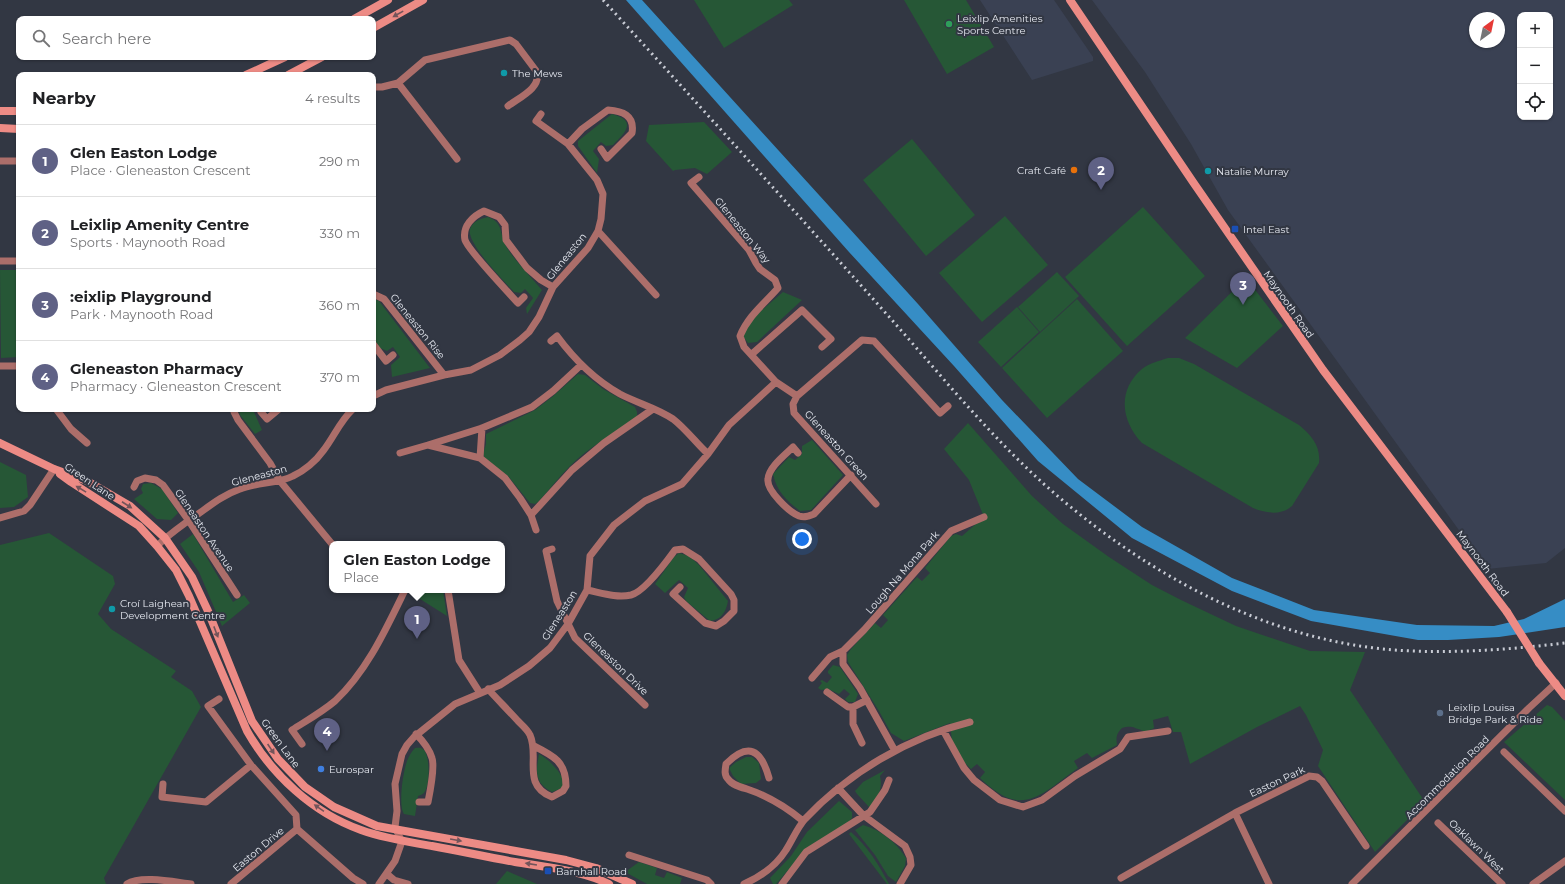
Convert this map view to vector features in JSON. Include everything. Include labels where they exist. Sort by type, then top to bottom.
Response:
[{"type":"street","points":[[359,16],[388,0]]},
{"type":"street","points":[[376,26],[423,0]]},
{"type":"street","name":"Maynooth Road","points":[[1070,0],[1195,186],[1324,370],[1506,611],[1540,664],[1565,696]]},
{"type":"street","points":[[376,87],[398,83],[425,60],[510,40],[516,44],[537,72],[538,77],[536,86],[508,106]]},
{"type":"street","points":[[252,72],[278,60]]},
{"type":"street","points":[[294,72],[316,60]]},
{"type":"street","points":[[398,83],[457,159]]},
{"type":"street","points":[[568,144],[582,129],[608,110],[620,111],[629,117],[632,133],[607,158],[601,149]]},
{"type":"street","points":[[0,111],[16,111]]},
{"type":"street","points":[[541,114],[536,121],[568,144],[597,180],[603,194],[601,219],[598,231],[656,295]]},
{"type":"street","points":[[0,128],[16,129]]},
{"type":"street","points":[[0,161],[16,161]]},
{"type":"street","name":"Gleneaston Way","points":[[699,177],[691,183],[749,250],[760,269],[775,280],[778,288],[753,314],[740,336],[744,346],[776,382]]},
{"type":"street","points":[[524,297],[518,303],[465,240],[466,228],[470,219],[477,214],[484,211],[499,216],[505,225],[506,240],[527,268],[541,280],[553,287]]},
{"type":"street","name":"Gleneaston","points":[[376,395],[386,390],[444,374],[471,370],[500,355],[529,332],[539,317],[553,287],[588,248],[598,231]]},
{"type":"street","points":[[0,261],[16,261]]},
{"type":"street","name":"Gleneaston Rise","points":[[376,295],[384,299],[444,374]]},
{"type":"street","points":[[752,354],[802,310],[831,339],[822,347]]},
{"type":"street","points":[[551,341],[557,336],[581,365],[604,385],[673,420],[708,454]]},
{"type":"street","points":[[776,382],[797,396],[862,340],[874,341],[940,413],[948,406]]},
{"type":"street","points":[[376,348],[386,361],[393,355]]},
{"type":"street","points":[[400,453],[482,428],[532,407],[553,391],[581,365]]},
{"type":"street","points":[[0,366],[16,366]]},
{"type":"street","name":"Gleneaston","points":[[401,840],[396,829],[397,811],[395,784],[402,754],[416,734],[455,704],[500,685],[529,666],[550,648],[568,624],[587,590],[590,556],[614,525],[645,501],[682,484],[708,454],[729,425],[776,382]]},
{"type":"street","name":"Gleneaston Green","points":[[797,396],[793,404],[794,413],[876,504]]},
{"type":"street","points":[[531,516],[572,470],[604,443],[653,409]]},
{"type":"street","points":[[58,412],[71,429],[87,443]]},
{"type":"street","points":[[234,412],[238,420],[270,463],[280,481],[330,541]]},
{"type":"street","points":[[261,412],[266,419],[275,412]]},
{"type":"street","name":"Gleneaston","points":[[157,546],[165,538],[216,500],[239,489],[259,483],[280,481],[293,477],[310,465],[323,452],[344,417],[350,412]]},
{"type":"street","points":[[480,458],[482,428]]},
{"type":"street","name":"Green Lane","points":[[0,443],[54,469],[88,481],[130,506],[165,538],[192,577],[208,611],[252,721],[278,759],[305,788],[334,807],[377,826],[566,860],[596,868],[630,883]]},
{"type":"street","points":[[428,445],[480,458],[504,478],[520,498],[531,516],[536,530]]},
{"type":"street","points":[[798,453],[792,447],[770,471],[767,480],[771,489],[784,505],[800,516],[807,517],[814,514],[851,475]]},
{"type":"street","points":[[0,518],[24,511],[30,505],[54,469]]},
{"type":"street","name":"Green Lane","points":[[54,469],[71,482],[139,526],[176,570],[189,596],[247,731],[255,745],[270,765],[299,794],[328,814],[361,830],[401,840],[580,874],[609,884]]},
{"type":"street","name":"Gleneaston Avenue","points":[[134,487],[137,481],[145,478],[156,480],[163,485],[189,521],[237,595]]},
{"type":"street","name":"Lough Na Mona Park","points":[[812,678],[830,657],[843,651],[888,605],[951,531],[984,517]]},
{"type":"street","points":[[165,538],[168,550],[184,572],[189,596]]},
{"type":"street","name":"Gleneaston Drive","points":[[552,549],[546,551],[557,601],[575,638],[645,705]]},
{"type":"street","points":[[587,590],[611,596],[632,595],[654,577],[675,550],[683,549],[699,559],[722,584],[734,600],[734,611],[724,621],[716,626],[705,623],[673,594],[680,587]]},
{"type":"street","points":[[302,744],[292,730],[334,702],[344,692],[361,671],[379,642],[404,593]]},
{"type":"street","points":[[448,593],[459,660],[480,693]]},
{"type":"street","points":[[843,651],[843,664],[867,700],[895,751]]},
{"type":"street","points":[[232,672],[230,679],[241,707],[247,731]]},
{"type":"street","name":"Accommodation Road","points":[[1352,884],[1556,683]]},
{"type":"street","points":[[488,689],[530,733],[534,746],[532,766],[536,783],[543,794],[552,797],[559,794],[566,786],[566,776],[563,768],[558,760],[534,746]]},
{"type":"street","points":[[827,692],[841,704],[848,707],[853,707],[867,700]]},
{"type":"street","points":[[219,699],[208,706],[251,765],[296,815],[297,829],[353,878],[363,884]]},
{"type":"street","points":[[853,707],[853,724],[862,743]]},
{"type":"street","points":[[744,884],[768,870],[785,852],[804,820],[838,788],[869,766],[895,751],[943,730],[970,722]]},
{"type":"street","points":[[943,730],[964,768],[974,780],[1000,800],[1023,807],[1042,800],[1075,776],[1120,749],[1128,737],[1168,731]]},
{"type":"street","points":[[416,734],[426,745],[433,759],[432,782],[428,802],[420,802]]},
{"type":"street","points":[[769,778],[765,764],[761,757],[748,751],[740,752],[726,764],[725,773],[728,780],[735,785],[768,798],[787,808],[804,820]]},
{"type":"street","points":[[1504,752],[1565,811]]},
{"type":"street","points":[[163,784],[162,797],[206,802],[251,765]]},
{"type":"street","name":"Easton Park","points":[[1121,878],[1235,813],[1309,776],[1317,777],[1322,781],[1366,846]]},
{"type":"street","points":[[782,884],[806,852],[870,812],[885,790],[889,780]]},
{"type":"street","points":[[838,788],[863,815],[905,846],[910,857],[910,865],[900,884]]},
{"type":"street","points":[[334,807],[339,814],[359,825],[378,830],[401,840],[398,854],[387,874],[379,884]]},
{"type":"street","points":[[1235,813],[1269,884]]},
{"type":"street","name":"Oaklawn West","points":[[1438,823],[1502,884]]},
{"type":"street","name":"Easton Drive","points":[[231,884],[297,829]]},
{"type":"street","points":[[396,829],[410,838],[435,842],[447,849]]},
{"type":"street","points":[[471,843],[486,850],[498,853],[503,860]]},
{"type":"street","points":[[629,855],[707,880],[711,884]]},
{"type":"street","points":[[1533,884],[1565,860]]},
{"type":"street","points":[[387,874],[394,880],[408,884]]},
{"type":"street","points":[[127,884],[136,880],[191,884]]},
{"type":"shaded area","points":[[980,0],[1054,0],[1093,57],[1093,61],[1032,80]]},
{"type":"shaded area","points":[[1092,0],[1565,0],[1565,548],[1546,563],[1487,569],[1228,210],[1191,144],[1145,72]]},
{"type":"green space","points":[[694,0],[789,0],[793,5],[724,48]]},
{"type":"green space","name":"Leixlip Amenities Sports Centre","points":[[904,0],[966,0],[994,47],[947,74]]},
{"type":"green space","points":[[612,114],[625,120],[627,128],[622,136],[613,145],[606,146],[601,142],[593,151],[599,159],[597,173],[578,146],[578,141]]},
{"type":"green space","points":[[704,122],[732,152],[707,174],[695,168],[673,171],[646,141],[649,125]]},
{"type":"green space","points":[[912,139],[975,215],[926,256],[863,180]]},
{"type":"green space","points":[[1143,207],[1205,276],[1127,346],[1065,277]]},
{"type":"green space","points":[[1005,216],[1048,265],[982,322],[939,273]]},
{"type":"green space","points":[[488,217],[497,222],[509,251],[542,290],[527,314],[526,308],[533,298],[525,289],[521,293],[514,292],[487,262],[470,235],[470,229],[475,222]]},
{"type":"green space","points":[[0,270],[16,270],[16,357],[1,358]]},
{"type":"green space","points":[[1057,272],[1079,296],[1040,332],[1018,307]]},
{"type":"green space","points":[[1246,278],[1283,326],[1237,368],[1185,338]]},
{"type":"green space","points":[[783,292],[802,300],[757,342],[748,343],[742,335],[756,315]]},
{"type":"green space","points":[[1077,299],[1123,351],[1047,418],[1002,368]]},
{"type":"green space","points":[[376,300],[379,301],[430,368],[392,377],[391,365],[400,357],[393,347],[387,351],[380,348],[376,342]]},
{"type":"green space","points":[[1017,307],[1039,332],[1001,367],[978,342]]},
{"type":"green space","points":[[1168,358],[1179,358],[1194,364],[1299,425],[1311,437],[1317,446],[1319,463],[1292,506],[1283,511],[1273,513],[1253,508],[1142,443],[1135,434],[1126,415],[1125,396],[1128,386],[1142,369]]},
{"type":"green space","points":[[578,374],[585,375],[603,389],[635,407],[637,418],[602,440],[577,459],[539,501],[535,504],[530,503],[508,476],[485,459],[483,454],[486,444],[486,434],[535,410]]},
{"type":"green space","points":[[240,412],[254,412],[262,430],[255,434],[240,415]]},
{"type":"green space","points":[[968,423],[1032,496],[1063,524],[1109,557],[1152,585],[1236,626],[1310,651],[1365,652],[1350,690],[1425,802],[1375,852],[1318,766],[1323,750],[1300,706],[1257,727],[1190,764],[1181,732],[1173,732],[1168,716],[1153,720],[1154,728],[1148,731],[1132,727],[1122,728],[1117,736],[1117,745],[1092,758],[1087,753],[1074,761],[1078,768],[1052,787],[1030,799],[1019,800],[1008,798],[980,778],[985,772],[977,764],[971,769],[964,762],[952,741],[950,723],[904,741],[891,733],[848,662],[847,655],[875,623],[881,628],[888,620],[883,615],[917,577],[922,581],[930,573],[925,568],[951,536],[956,534],[962,536],[984,517],[969,480],[944,449]]},
{"type":"green space","points":[[812,440],[843,475],[811,510],[800,511],[790,503],[780,491],[773,474],[789,457],[795,460],[802,454],[802,446]]},
{"type":"green space","points":[[0,462],[26,475],[28,497],[14,507],[0,508]]},
{"type":"green space","points":[[151,483],[162,489],[178,513],[171,520],[157,519],[134,499],[143,493],[141,489],[143,484]]},
{"type":"green space","points":[[49,533],[113,576],[115,584],[98,614],[111,629],[176,671],[171,677],[192,691],[201,707],[104,878],[106,884],[0,884],[0,545]]},
{"type":"green space","points":[[193,534],[233,602],[244,595],[250,603],[222,626],[199,572],[180,544]]},
{"type":"green space","points":[[679,553],[689,556],[699,565],[728,601],[726,609],[717,619],[710,621],[686,601],[684,597],[688,588],[679,580],[665,593],[655,584],[674,557]]},
{"type":"green space","points":[[411,593],[443,593],[447,616]]},
{"type":"green space","points":[[833,665],[840,667],[858,694],[855,702],[848,702],[845,699],[850,694],[844,689],[839,694],[828,689],[821,690],[818,688],[822,683],[820,681],[822,680],[827,683],[832,677],[828,671]]},
{"type":"green space","points":[[1547,705],[1552,707],[1565,721],[1565,800],[1504,742]]},
{"type":"green space","points":[[415,748],[421,748],[426,753],[429,770],[427,788],[424,793],[418,796],[415,816],[404,814],[402,810],[401,796],[405,766],[409,756]]},
{"type":"green space","points":[[539,754],[551,763],[561,775],[565,784],[560,789],[552,792],[539,781],[537,766]]},
{"type":"green space","points":[[746,757],[752,757],[759,763],[761,779],[756,783],[741,784],[733,776],[729,768],[736,762]]},
{"type":"green space","points":[[885,770],[880,776],[881,785],[879,793],[869,807],[855,791],[863,782]]},
{"type":"green space","points":[[839,801],[852,812],[852,818],[848,823],[804,852],[776,884],[773,884],[770,878],[791,856],[807,832]]},
{"type":"green space","points":[[863,825],[870,827],[888,837],[906,858],[905,866],[896,882],[888,876],[875,855],[855,830]]},
{"type":"green space","points":[[851,832],[873,856],[889,884],[887,884],[849,834]]},
{"type":"green space","points":[[639,862],[657,868],[655,875],[664,878],[667,872],[682,878],[680,884],[647,884],[625,872]]},
{"type":"green space","points":[[507,871],[537,884],[496,884]]},
{"type":"water","points":[[626,0],[642,0],[918,304],[1002,400],[1078,479],[1142,527],[1232,578],[1314,610],[1417,625],[1494,626],[1524,619],[1565,599],[1565,627],[1499,637],[1418,640],[1311,621],[1232,591],[1132,538],[1038,461],[954,366],[849,252]]},
{"type":"railway","points":[[603,0],[778,193],[982,422],[1045,485],[1084,518],[1126,548],[1169,576],[1215,600],[1262,620],[1311,636],[1361,646],[1412,651],[1489,650],[1565,643]]},
{"type":"place","name":"Leixlip Amenities Sports Centre","points":[[949,24]]},
{"type":"place","name":"The Mews","points":[[504,73]]},
{"type":"place","name":"Craft Café","points":[[1074,170]]},
{"type":"place","name":"Natalie Murray","points":[[1208,171]]},
{"type":"place","name":"Leixlip Amenity Centre","points":[[1101,190]]},
{"type":"place","name":"Intel East","points":[[1235,229]]},
{"type":"place","name":":eixlip Playground","points":[[1243,305]]},
{"type":"place","name":"Croí Laighean Development Centre","points":[[112,609]]},
{"type":"place","name":"Glen Easton Lodge","points":[[417,639]]},
{"type":"place","name":"Leixlip Louisa Bridge Park & Ride","points":[[1440,713]]},
{"type":"place","name":"Gleneaston Pharmacy","points":[[327,751]]},
{"type":"place","name":"Eurospar","points":[[321,769]]},
{"type":"place","name":"Barnhall Road","points":[[548,871]]}]
